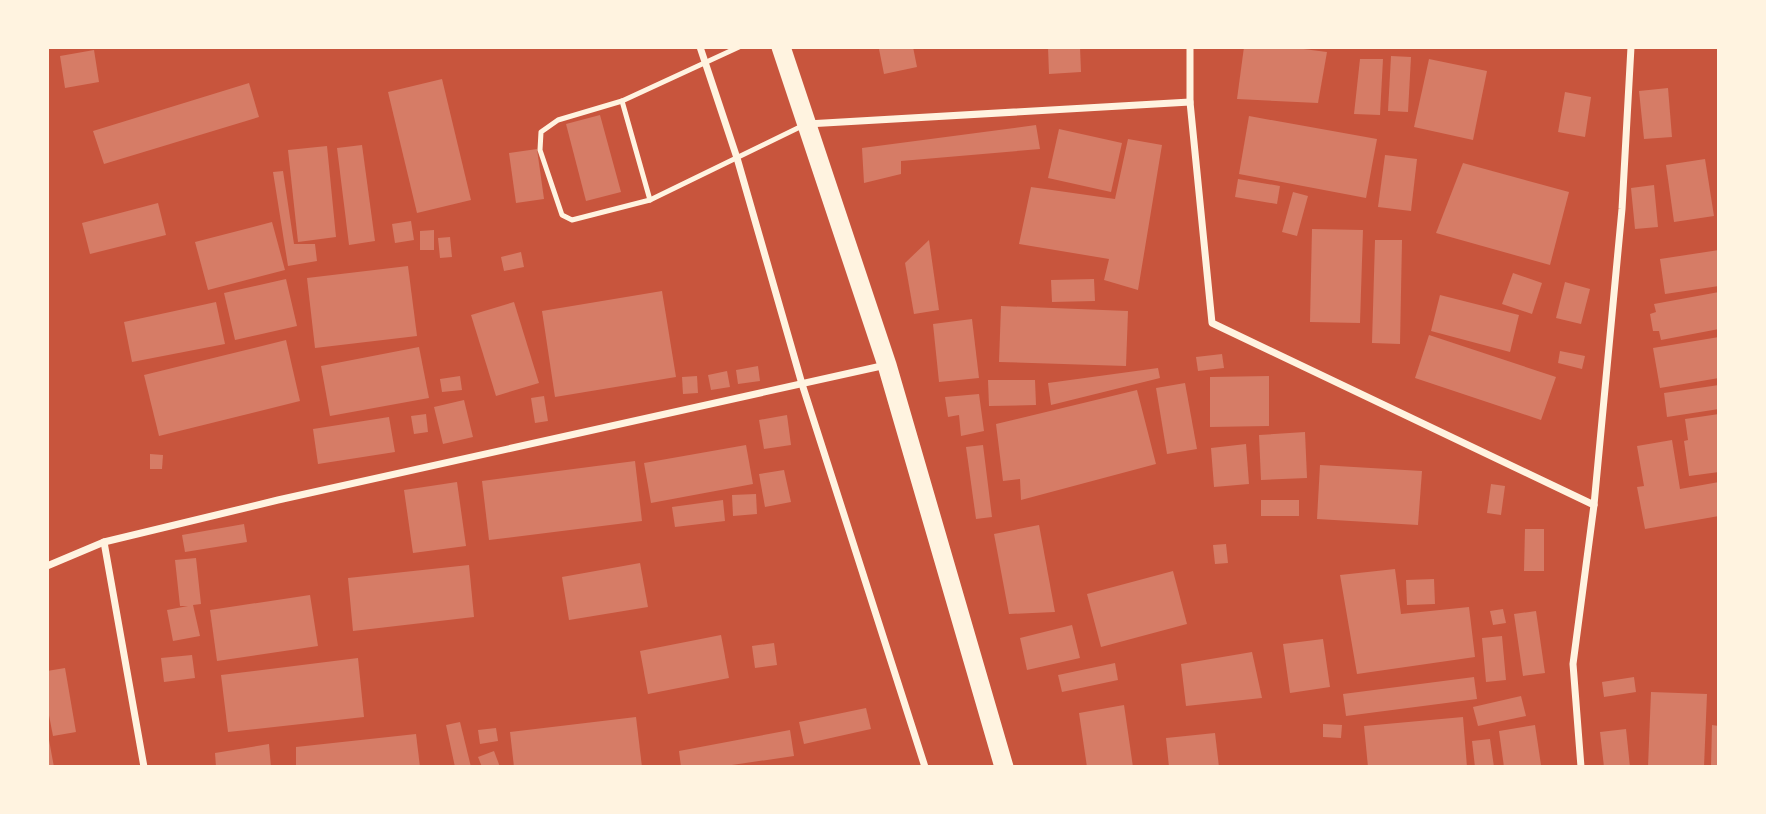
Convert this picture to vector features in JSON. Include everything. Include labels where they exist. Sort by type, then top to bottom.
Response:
[{"type":"highway","points":[[780,47],[887,365],[1004,767]]},
{"type":"street","points":[[700,47],[737,158],[802,384],[925,767]]},
{"type":"street","points":[[1190,47],[1190,102],[1212,323],[1594,505]]},
{"type":"street","points":[[1581,767],[1573,664],[1594,505],[1622,209],[1631,47]]},
{"type":"street","points":[[807,124],[1190,102]]},
{"type":"street","points":[[47,566],[104,542],[278,500],[887,365]]},
{"type":"street","points":[[104,542],[144,767]]},
{"type":"lane","points":[[739,47],[622,101],[558,120],[541,132],[540,150],[555,201],[562,215],[572,220],[650,200],[807,124]]},
{"type":"lane","points":[[622,101],[650,200]]},
{"type":"building","points":[[913,47],[917,67],[884,74],[879,49]]},
{"type":"building","points":[[1048,47],[1080,47],[1081,72],[1049,74]]},
{"type":"building","points":[[1244,47],[1288,47],[1327,52],[1318,103],[1237,99]]},
{"type":"building","points":[[94,50],[99,82],[65,88],[60,56]]},
{"type":"building","points":[[1391,56],[1411,57],[1408,112],[1388,111]]},
{"type":"building","points":[[1360,59],[1383,59],[1380,115],[1354,114]]},
{"type":"building","points":[[1429,59],[1487,71],[1473,140],[1414,127]]},
{"type":"building","points":[[442,79],[471,200],[417,213],[388,92]]},
{"type":"building","points":[[249,83],[259,117],[104,164],[93,131]]},
{"type":"building","points":[[1668,88],[1672,137],[1644,139],[1639,91]]},
{"type":"building","points":[[1565,92],[1591,97],[1585,137],[1558,132]]},
{"type":"building","points":[[600,115],[621,192],[586,201],[566,124]]},
{"type":"building","points":[[1249,116],[1377,139],[1366,198],[1239,174]]},
{"type":"building","points":[[1036,125],[1040,149],[901,161],[901,174],[864,183],[862,148]]},
{"type":"building","points":[[1059,129],[1122,143],[1111,192],[1048,178]]},
{"type":"building","points":[[1128,139],[1162,145],[1138,290],[1104,280],[1109,259],[1019,244],[1031,187],[1115,199]]},
{"type":"building","points":[[362,145],[375,241],[349,245],[337,148]]},
{"type":"building","points":[[327,146],[336,237],[298,242],[288,150]]},
{"type":"building","points":[[537,149],[544,199],[516,203],[509,153]]},
{"type":"building","points":[[1385,155],[1417,159],[1411,211],[1378,207]]},
{"type":"building","points":[[1705,159],[1714,216],[1674,222],[1666,165]]},
{"type":"building","points":[[1463,163],[1569,192],[1550,265],[1436,233]]},
{"type":"building","points":[[283,171],[294,244],[315,244],[317,261],[288,266],[273,172]]},
{"type":"building","points":[[1238,179],[1280,186],[1277,204],[1235,197]]},
{"type":"building","points":[[1654,185],[1658,227],[1635,229],[1631,188]]},
{"type":"building","points":[[1293,192],[1308,196],[1297,236],[1282,232]]},
{"type":"building","points":[[158,203],[166,235],[90,254],[82,223]]},
{"type":"building","points":[[411,221],[414,240],[395,243],[392,224]]},
{"type":"building","points":[[272,222],[285,270],[208,290],[195,242]]},
{"type":"building","points":[[1312,229],[1363,230],[1360,323],[1310,322]]},
{"type":"building","points":[[434,230],[434,250],[420,250],[420,231]]},
{"type":"building","points":[[450,237],[452,257],[440,258],[438,238]]},
{"type":"building","points":[[929,240],[939,310],[914,314],[905,263]]},
{"type":"building","points":[[1375,240],[1402,240],[1400,344],[1372,343]]},
{"type":"building","points":[[1719,250],[1719,286],[1665,294],[1660,259]]},
{"type":"building","points":[[521,252],[524,267],[504,271],[501,257]]},
{"type":"building","points":[[408,266],[417,336],[315,348],[307,278]]},
{"type":"building","points":[[1513,273],[1542,283],[1532,314],[1502,304]]},
{"type":"building","points":[[286,279],[297,326],[235,340],[224,293]]},
{"type":"building","points":[[1094,279],[1095,301],[1052,302],[1051,280]]},
{"type":"building","points":[[1565,282],[1590,289],[1581,324],[1556,318]]},
{"type":"building","points":[[662,291],[676,377],[555,397],[542,311]]},
{"type":"building","points":[[1719,292],[1719,329],[1661,340],[1659,331],[1653,331],[1650,314],[1656,312],[1654,304]]},
{"type":"building","points":[[1440,295],[1519,315],[1510,352],[1431,331]]},
{"type":"building","points":[[216,302],[225,344],[132,362],[124,322]]},
{"type":"building","points":[[514,302],[539,383],[496,396],[471,315]]},
{"type":"building","points":[[1001,306],[1128,311],[1126,366],[999,362]]},
{"type":"building","points":[[972,319],[979,378],[939,382],[933,324]]},
{"type":"building","points":[[1429,335],[1556,377],[1541,420],[1415,378]]},
{"type":"building","points":[[1719,337],[1719,378],[1660,388],[1653,348]]},
{"type":"building","points":[[286,340],[300,401],[159,436],[144,375]]},
{"type":"building","points":[[419,347],[429,398],[330,416],[321,366]]},
{"type":"building","points":[[1560,351],[1585,356],[1582,369],[1558,363]]},
{"type":"building","points":[[1222,354],[1224,368],[1198,371],[1196,357]]},
{"type":"building","points":[[758,366],[760,381],[738,384],[736,370]]},
{"type":"building","points":[[1158,368],[1160,378],[1051,405],[1048,383]]},
{"type":"building","points":[[727,371],[730,387],[711,390],[708,375]]},
{"type":"building","points":[[460,376],[462,390],[442,392],[440,379]]},
{"type":"building","points":[[697,376],[698,393],[683,394],[682,377]]},
{"type":"building","points":[[1269,376],[1269,426],[1210,427],[1210,377]]},
{"type":"building","points":[[988,380],[1035,380],[1036,405],[989,406]]},
{"type":"building","points":[[1185,383],[1197,449],[1167,454],[1156,388]]},
{"type":"building","points":[[1719,385],[1719,409],[1667,417],[1664,393]]},
{"type":"building","points":[[1137,390],[1156,464],[1021,500],[1020,479],[1003,481],[996,424]]},
{"type":"building","points":[[979,394],[984,431],[961,436],[959,415],[948,417],[945,397]]},
{"type":"building","points":[[544,396],[548,421],[535,423],[531,398]]},
{"type":"building","points":[[464,400],[473,437],[443,444],[434,407]]},
{"type":"building","points":[[426,414],[428,432],[414,434],[411,416]]},
{"type":"building","points":[[1719,414],[1719,472],[1689,476],[1684,441],[1688,440],[1685,419]]},
{"type":"building","points":[[787,415],[791,445],[764,449],[759,420]]},
{"type":"building","points":[[389,417],[395,452],[318,464],[313,429]]},
{"type":"building","points":[[1305,432],[1307,478],[1261,480],[1259,435]]},
{"type":"building","points":[[1672,440],[1680,489],[1719,482],[1719,516],[1645,529],[1637,487],[1644,486],[1637,446]]},
{"type":"building","points":[[1246,444],[1249,484],[1214,487],[1211,448]]},
{"type":"building","points":[[746,445],[753,484],[651,503],[644,463]]},
{"type":"building","points":[[983,445],[992,517],[976,519],[966,447]]},
{"type":"building","points":[[150,454],[163,455],[162,469],[150,469]]},
{"type":"building","points":[[635,461],[642,521],[489,540],[482,481]]},
{"type":"building","points":[[1320,465],[1422,471],[1418,525],[1317,519]]},
{"type":"building","points":[[784,470],[791,502],[765,507],[759,474]]},
{"type":"building","points":[[457,482],[466,546],[413,553],[404,490]]},
{"type":"building","points":[[1491,484],[1505,486],[1501,515],[1487,513]]},
{"type":"building","points":[[756,494],[757,514],[733,516],[732,495]]},
{"type":"building","points":[[723,500],[725,521],[675,527],[672,507]]},
{"type":"building","points":[[1261,500],[1299,500],[1299,516],[1261,516]]},
{"type":"building","points":[[244,524],[247,542],[185,552],[182,535]]},
{"type":"building","points":[[1039,525],[1055,612],[1009,614],[994,534]]},
{"type":"building","points":[[1525,529],[1544,529],[1544,571],[1524,571]]},
{"type":"building","points":[[1226,544],[1228,563],[1215,564],[1213,545]]},
{"type":"building","points":[[196,558],[201,604],[193,605],[200,636],[173,641],[167,610],[188,606],[180,606],[175,560]]},
{"type":"building","points":[[640,563],[648,607],[569,620],[562,577]]},
{"type":"building","points":[[469,565],[474,617],[353,631],[348,578]]},
{"type":"building","points":[[1395,569],[1401,614],[1469,607],[1475,657],[1357,674],[1340,575]]},
{"type":"building","points":[[1173,571],[1187,624],[1101,647],[1087,594]]},
{"type":"building","points":[[1434,579],[1435,604],[1407,605],[1406,580]]},
{"type":"building","points":[[310,595],[318,646],[217,661],[210,610]]},
{"type":"building","points":[[1503,609],[1506,623],[1493,625],[1490,611]]},
{"type":"building","points":[[1536,611],[1545,673],[1523,676],[1514,614]]},
{"type":"building","points":[[1072,625],[1080,658],[1027,670],[1020,638]]},
{"type":"building","points":[[721,635],[729,678],[648,694],[640,651]]},
{"type":"building","points":[[1502,636],[1506,680],[1486,682],[1482,638]]},
{"type":"building","points":[[1323,639],[1330,687],[1290,693],[1283,644]]},
{"type":"building","points":[[774,643],[777,665],[755,668],[752,646]]},
{"type":"building","points":[[1252,652],[1262,698],[1186,706],[1181,664]]},
{"type":"building","points":[[192,655],[195,678],[164,682],[161,658]]},
{"type":"building","points":[[358,658],[364,717],[228,732],[221,675]]},
{"type":"building","points":[[1115,663],[1118,680],[1062,692],[1058,675]]},
{"type":"building","points":[[65,668],[76,732],[53,736],[47,705],[47,671]]},
{"type":"building","points":[[1474,677],[1477,699],[1346,716],[1343,694]]},
{"type":"building","points":[[1634,677],[1636,692],[1604,697],[1602,682]]},
{"type":"building","points":[[1651,692],[1707,694],[1704,767],[1648,767]]},
{"type":"building","points":[[1521,696],[1526,716],[1478,726],[1473,707]]},
{"type":"building","points":[[1124,705],[1133,767],[1087,767],[1079,713]]},
{"type":"building","points":[[866,708],[871,729],[804,744],[799,722]]},
{"type":"building","points":[[636,717],[642,767],[514,767],[510,732]]},
{"type":"building","points":[[1463,717],[1467,767],[1368,767],[1364,726]]},
{"type":"building","points":[[460,722],[471,767],[455,767],[446,725]]},
{"type":"building","points":[[1323,724],[1342,725],[1341,738],[1323,737]]},
{"type":"building","points":[[1535,725],[1541,765],[1504,767],[1499,731]]},
{"type":"building","points":[[1712,725],[1719,726],[1719,767],[1711,767]]},
{"type":"building","points":[[496,728],[498,741],[480,744],[478,730]]},
{"type":"building","points":[[1626,729],[1630,767],[1604,767],[1600,732]]},
{"type":"building","points":[[790,730],[794,756],[718,767],[681,767],[679,751]]},
{"type":"building","points":[[1215,733],[1219,767],[1169,767],[1166,738]]},
{"type":"building","points":[[416,734],[420,767],[296,767],[296,747]]},
{"type":"building","points":[[1490,739],[1494,767],[1475,767],[1472,741]]},
{"type":"building","points":[[49,740],[54,767],[47,767]]},
{"type":"building","points":[[269,744],[271,767],[216,767],[215,753]]},
{"type":"building","points":[[494,751],[500,767],[482,767],[478,757]]}]
